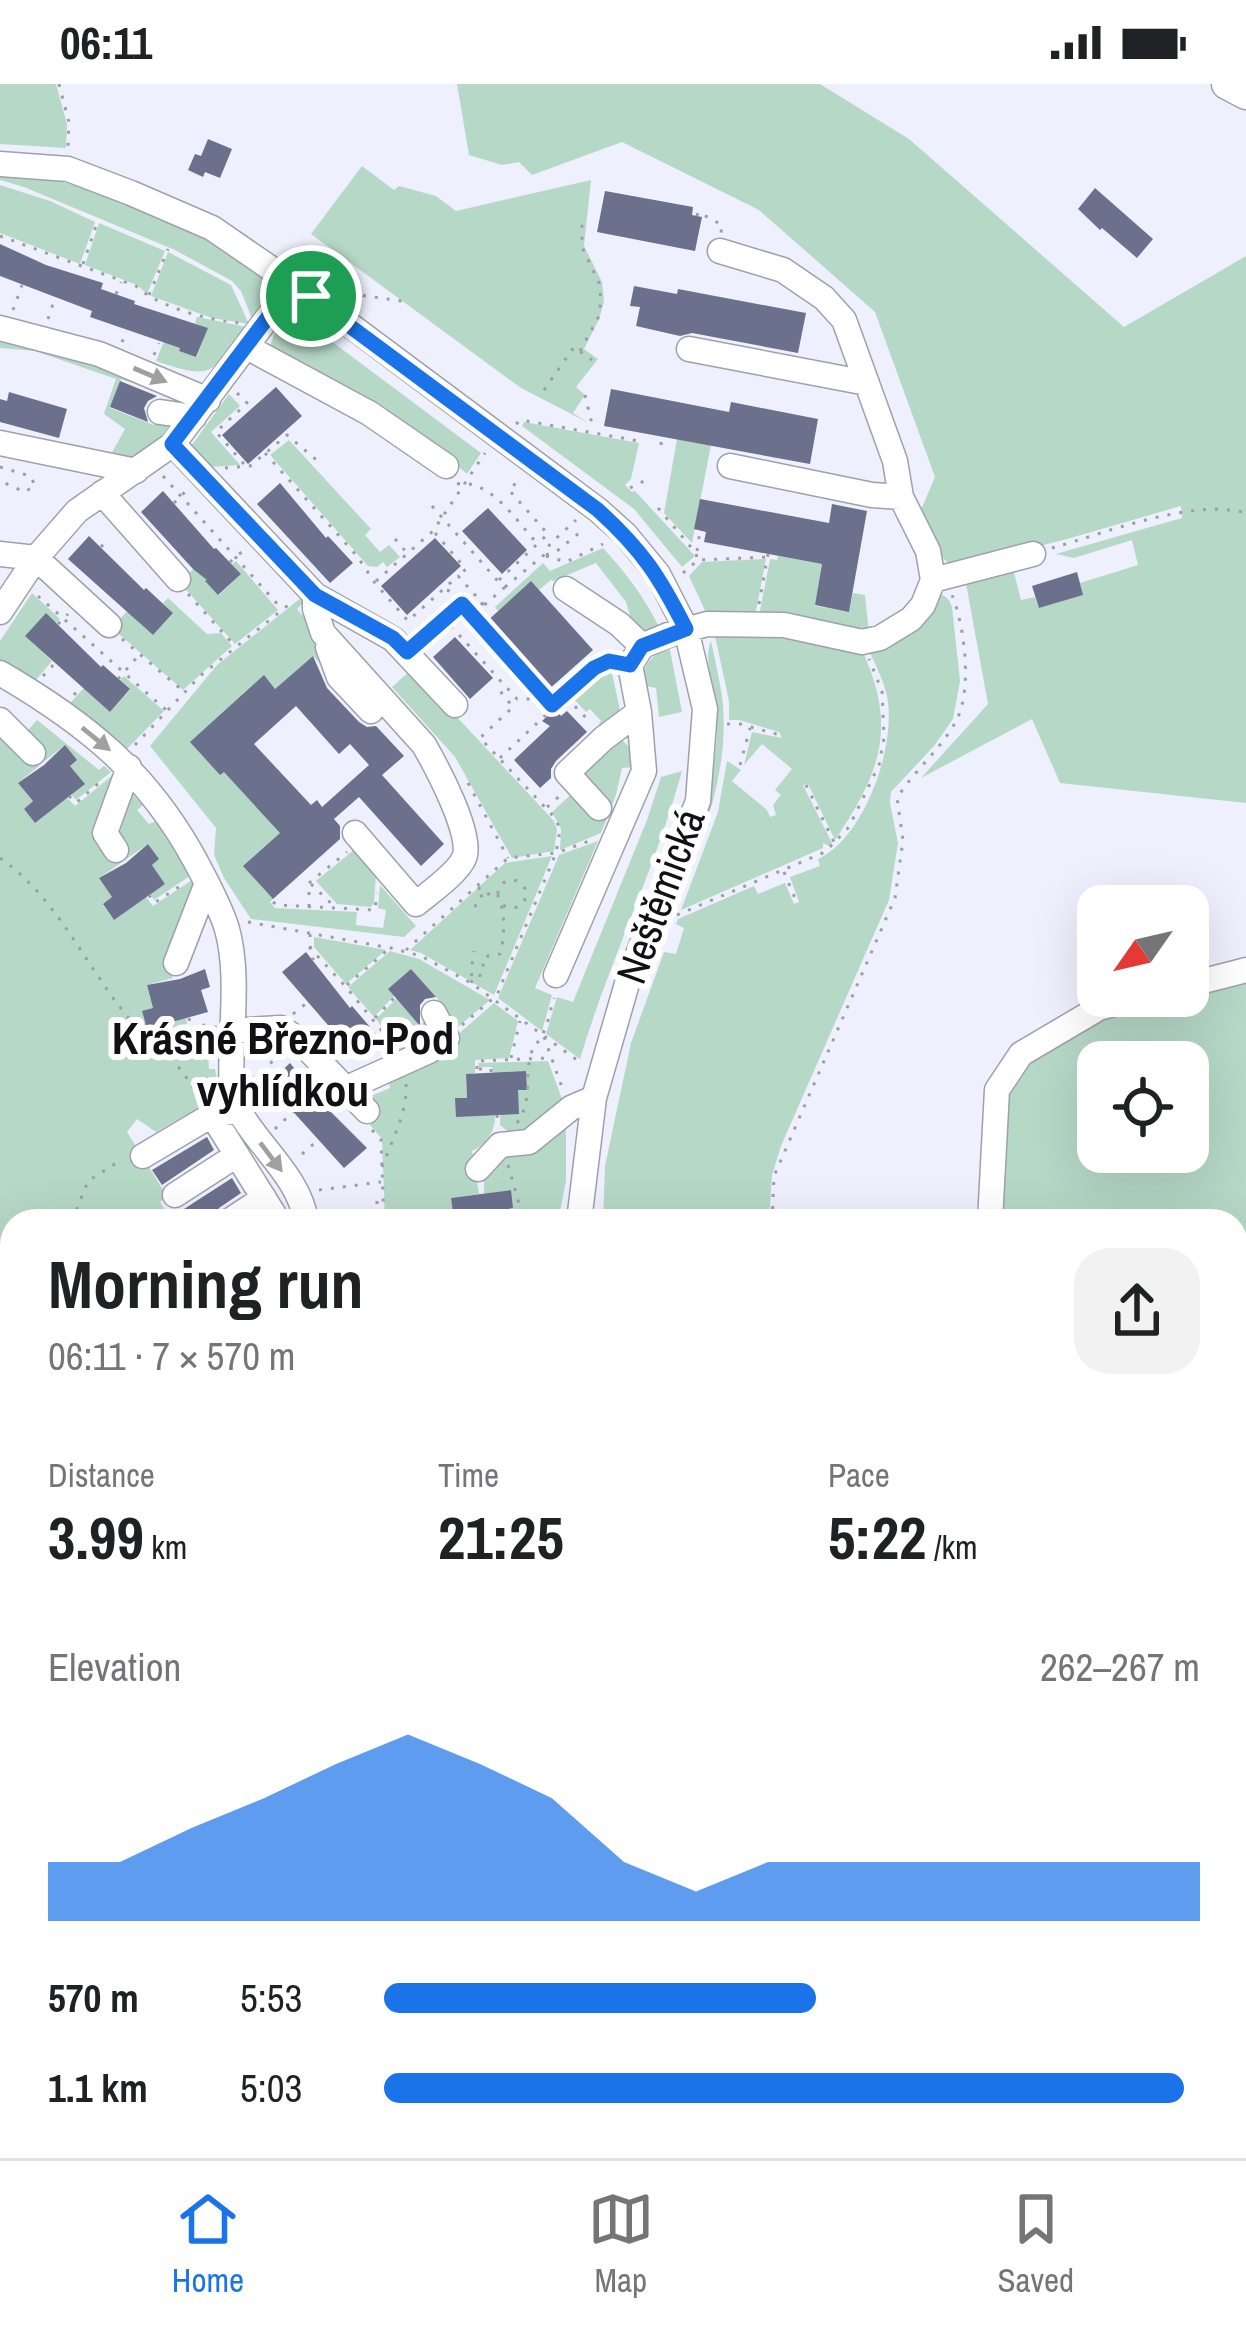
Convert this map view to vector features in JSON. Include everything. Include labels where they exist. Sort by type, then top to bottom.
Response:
[{"type":"main road","points":[[1228,84],[1246,94]]},
{"type":"street","name":"Neštěmická","points":[[0,164],[68,169],[212,229],[598,510],[658,574],[686,629],[705,709],[698,800],[582,1103],[579,1209]]},
{"type":"street","points":[[636,656],[686,629],[707,624],[784,625],[862,642],[880,638],[911,619],[934,580],[928,551],[901,497],[895,461],[844,320],[824,298],[783,270],[720,251]]},
{"type":"street","points":[[0,612],[36,558],[77,511],[172,444],[249,336],[293,284]]},
{"type":"street","points":[[6,320],[99,354],[201,409]]},
{"type":"street","points":[[249,336],[369,413],[451,475]]},
{"type":"street","points":[[689,349],[867,383]]},
{"type":"street","points":[[160,412],[201,409]]},
{"type":"street","points":[[0,443],[143,465]]},
{"type":"street","points":[[172,444],[308,594],[339,677],[390,732],[429,754],[466,840],[466,854],[462,864],[416,904],[355,833]]},
{"type":"street","points":[[730,466],[901,497]]},
{"type":"street","points":[[102,494],[178,579]]},
{"type":"street","points":[[0,554],[36,558],[109,625]]},
{"type":"street","points":[[934,580],[1033,554]]},
{"type":"street","points":[[555,985],[644,771],[636,656],[620,624],[566,589]]},
{"type":"street","points":[[308,594],[414,652],[455,705]]},
{"type":"street","points":[[0,673],[61,710],[125,762],[176,825],[204,877],[227,931],[232,985],[221,1027],[231,1078],[225,1113],[237,1155],[271,1209]]},
{"type":"street","points":[[599,808],[567,772],[639,712]]},
{"type":"street","points":[[0,720],[33,753]]},
{"type":"street","points":[[116,850],[106,833],[125,762]]},
{"type":"street","points":[[176,963],[204,877]]},
{"type":"street","points":[[1209,980],[1246,970]]},
{"type":"street","points":[[346,1088],[429,1051],[447,1038],[434,1013]]},
{"type":"street","points":[[991,1209],[997,1090],[1021,1054],[1085,1017]]},
{"type":"street","points":[[221,1027],[281,1028],[309,1035],[367,1112]]},
{"type":"street","points":[[489,1174],[499,1135],[530,1142],[582,1103]]},
{"type":"street","points":[[143,1156],[225,1113]]},
{"type":"street","points":[[225,1113],[287,1178],[302,1209]]},
{"type":"street","points":[[175,1195],[237,1155]]},
{"type":"street","points":[[247,1209],[264,1198]]},
{"type":"path","points":[[59,84],[69,122],[68,151]]},
{"type":"path","points":[[697,216],[698,212],[716,222]]},
{"type":"path","points":[[82,266],[98,220]]},
{"type":"path","points":[[580,351],[598,318],[601,301],[599,283],[582,247],[582,224]]},
{"type":"path","points":[[0,236],[136,286],[149,297],[249,336]]},
{"type":"path","points":[[12,248],[15,242]]},
{"type":"path","points":[[149,297],[168,249]]},
{"type":"path","points":[[88,278],[91,269]]},
{"type":"path","points":[[116,294],[121,280]]},
{"type":"path","points":[[6,320],[22,285]]},
{"type":"path","points":[[349,303],[359,295],[402,301]]},
{"type":"path","points":[[47,321],[55,298]]},
{"type":"path","points":[[191,322],[194,314]]},
{"type":"path","points":[[124,338],[127,331]]},
{"type":"path","points":[[544,390],[574,347],[592,360]]},
{"type":"path","points":[[232,387],[247,403],[216,432],[245,466],[287,435],[319,462]]},
{"type":"path","points":[[585,395],[592,424],[588,430]]},
{"type":"path","points":[[514,424],[521,420],[639,441]]},
{"type":"path","points":[[661,446],[662,436]]},
{"type":"path","points":[[375,583],[433,531],[486,452]]},
{"type":"path","points":[[265,453],[408,621],[466,569],[433,531]]},
{"type":"path","points":[[143,465],[181,496],[282,610]]},
{"type":"path","points":[[0,467],[30,476],[35,485],[25,492],[0,481]]},
{"type":"path","points":[[451,475],[497,500],[538,544]]},
{"type":"path","points":[[498,581],[548,534],[509,490],[521,478]]},
{"type":"path","points":[[630,488],[644,481]]},
{"type":"path","points":[[174,503],[193,485]]},
{"type":"path","points":[[291,495],[296,490]]},
{"type":"path","points":[[432,506],[504,588]]},
{"type":"path","points":[[658,508],[697,553]]},
{"type":"path","points":[[1033,554],[1179,512],[1246,512]]},
{"type":"path","points":[[414,652],[484,605],[544,555],[577,519]]},
{"type":"path","points":[[698,560],[700,531]]},
{"type":"path","points":[[544,555],[579,533]]},
{"type":"path","points":[[395,539],[408,554]]},
{"type":"path","points":[[101,547],[107,540]]},
{"type":"path","points":[[544,555],[566,562],[605,543]]},
{"type":"path","points":[[230,562],[250,545]]},
{"type":"path","points":[[341,550],[347,545]]},
{"type":"path","points":[[682,573],[698,560],[768,556],[754,624]]},
{"type":"path","points":[[458,576],[484,605]]},
{"type":"path","points":[[178,579],[235,647]]},
{"type":"path","points":[[773,1209],[774,1176],[896,898],[903,840],[897,798],[958,719],[966,680],[960,622],[954,596],[934,580]]},
{"type":"path","points":[[30,589],[167,711]]},
{"type":"path","points":[[443,589],[484,605]]},
{"type":"path","points":[[70,796],[76,803],[125,762],[184,692],[235,647],[308,594]]},
{"type":"path","points":[[414,652],[462,604],[552,705]]},
{"type":"path","points":[[109,625],[184,692]]},
{"type":"path","points":[[451,626],[517,699],[546,698]]},
{"type":"path","points":[[675,915],[825,852],[860,809],[879,765],[884,738],[883,692],[862,642]]},
{"type":"path","points":[[118,679],[140,655]]},
{"type":"path","points":[[499,759],[594,668],[636,656]]},
{"type":"path","points":[[447,1038],[494,999],[556,853],[560,830],[556,819],[480,737],[513,707],[500,691],[506,686]]},
{"type":"path","points":[[564,694],[604,737]]},
{"type":"path","points":[[725,724],[780,735]]},
{"type":"path","points":[[740,766],[750,727]]},
{"type":"path","points":[[806,784],[835,844]]},
{"type":"path","points":[[404,952],[508,859],[556,853],[599,837]]},
{"type":"path","points":[[0,858],[47,899],[130,1018],[225,1113]]},
{"type":"path","points":[[783,870],[797,903]]},
{"type":"path","points":[[149,895],[154,903],[204,877]]},
{"type":"path","points":[[273,902],[375,910],[378,879]]},
{"type":"path","points":[[472,980],[482,975],[484,957],[500,954],[504,923],[499,893],[506,882],[514,880],[523,885],[526,897],[504,923]]},
{"type":"path","points":[[308,907],[309,883],[336,908]]},
{"type":"path","points":[[477,886],[485,894]]},
{"type":"path","points":[[475,907],[478,898],[499,893]]},
{"type":"path","points":[[501,902],[518,907]]},
{"type":"path","points":[[246,922],[421,956],[472,980],[583,1064]]},
{"type":"path","points":[[310,932],[309,947],[316,964]]},
{"type":"path","points":[[309,947],[373,1017],[405,1062],[408,1100],[382,1166]]},
{"type":"path","points":[[346,986],[391,948]]},
{"type":"path","points":[[472,980],[474,951]]},
{"type":"path","points":[[555,985],[543,1035],[550,1058],[582,1103]]},
{"type":"path","points":[[365,1021],[394,997]]},
{"type":"path","points":[[302,1007],[308,1002]]},
{"type":"path","points":[[189,1018],[191,1030],[221,1027]]},
{"type":"path","points":[[510,1060],[521,1019]]},
{"type":"path","points":[[250,1081],[327,1024]]},
{"type":"path","points":[[499,1135],[524,1113],[529,1060],[543,1035]]},
{"type":"path","points":[[491,1073],[477,1069],[477,1061],[550,1058]]},
{"type":"path","points":[[278,1126],[293,1112]]},
{"type":"path","points":[[367,1112],[367,1125],[381,1141],[383,1209]]},
{"type":"path","points":[[497,1115],[520,1209]]},
{"type":"path","points":[[302,1154],[318,1140]]},
{"type":"path","points":[[77,1209],[88,1181],[132,1153],[143,1156]]},
{"type":"path","points":[[489,1174],[514,1186]]},
{"type":"path","points":[[320,1190],[382,1182]]},
{"type":"path","points":[[377,1209],[377,1200],[383,1200]]},
{"type":"green space","points":[[0,84],[56,84],[67,124],[66,148],[0,144]]},
{"type":"green space","points":[[457,84],[820,84],[909,139],[1124,327],[1246,256],[1246,803],[1060,783],[1032,719],[921,778],[988,704],[965,578],[1012,565],[1021,600],[1035,597],[1039,608],[1082,595],[1080,583],[1138,565],[1132,540],[1074,558],[1056,554],[1182,518],[1181,506],[955,568],[935,552],[920,512],[935,477],[875,312],[759,210],[622,142],[532,175],[519,162],[502,165],[469,155]]},
{"type":"green space","points":[[362,166],[394,190],[399,186],[436,196],[456,211],[591,180],[584,246],[602,282],[604,302],[584,349],[598,359],[576,387],[585,395],[573,413],[589,423],[521,388],[311,234]]},
{"type":"green space","points":[[0,176],[54,180],[110,194],[187,225],[266,278],[272,293],[254,324],[232,281],[175,250],[0,180]]},
{"type":"green space","points":[[0,185],[95,222],[80,264],[0,233]]},
{"type":"green space","points":[[99,223],[165,251],[147,294],[137,285],[85,265]]},
{"type":"green space","points":[[168,252],[231,285],[249,324],[212,318],[151,296]]},
{"type":"green space","points":[[295,314],[481,453],[467,474],[438,450],[270,348],[278,327]]},
{"type":"green space","points":[[197,317],[246,327],[210,369],[189,371],[156,361],[165,339],[197,357],[207,329],[195,323]]},
{"type":"green space","points":[[0,341],[133,375],[130,382],[121,379],[110,408],[154,425],[158,417],[181,423],[130,468],[110,456],[125,429],[104,414],[116,379],[35,351],[0,348]]},
{"type":"green space","points":[[229,394],[240,406],[211,432],[240,465],[210,467],[191,446]]},
{"type":"green space","points":[[524,422],[639,443],[631,479],[625,485],[695,556],[682,567],[634,509],[522,426]]},
{"type":"green space","points":[[677,439],[711,445],[692,543],[664,513]]},
{"type":"green space","points":[[289,440],[371,529],[365,535],[380,552],[389,545],[400,557],[387,567],[383,562],[368,566],[270,455]]},
{"type":"green space","points":[[603,548],[648,607],[660,629],[655,635],[634,629],[626,602],[596,563],[551,580],[539,590],[531,582],[498,611],[495,607],[543,563],[550,571]]},
{"type":"green space","points":[[778,556],[822,564],[815,606],[849,611],[853,593],[865,595],[869,633],[759,616],[770,559]]},
{"type":"green space","points":[[766,559],[755,616],[708,617],[689,576],[702,562]]},
{"type":"green space","points":[[236,561],[278,610],[235,644],[180,583],[193,569],[210,577],[206,582],[219,595],[241,574],[232,564]]},
{"type":"green space","points":[[32,593],[60,619],[56,623],[45,614],[26,636],[52,661],[36,680],[0,660],[0,641]]},
{"type":"green space","points":[[935,594],[941,595],[952,607],[960,681],[953,719],[891,792],[898,843],[889,900],[781,1146],[772,1175],[770,1209],[603,1209],[605,1166],[631,1043],[664,952],[676,954],[684,928],[676,924],[678,919],[754,886],[758,894],[785,883],[794,904],[799,902],[790,877],[820,866],[818,859],[835,848],[864,810],[883,761],[889,712],[868,648]]},
{"type":"green space","points":[[302,597],[306,600],[297,609],[309,623],[332,677],[313,656],[275,689],[264,676],[233,763],[289,825],[244,866],[273,899],[275,908],[357,912],[356,925],[383,928],[386,910],[378,908],[380,885],[416,926],[404,937],[251,919],[214,855],[216,828],[150,746],[217,665]]},
{"type":"green space","points":[[168,598],[207,634],[221,633],[232,646],[183,690],[112,628],[127,611],[142,618],[139,623],[153,635],[173,613],[163,603]]},
{"type":"green space","points":[[758,631],[861,648],[879,701],[879,748],[873,770],[835,840],[808,784],[803,785],[832,843],[829,846],[823,843],[823,848],[681,910],[718,812],[727,761],[741,770],[732,781],[770,817],[776,815],[773,805],[781,795],[775,790],[792,769],[762,744],[744,765],[752,732],[782,738],[779,732],[729,720],[715,636]]},
{"type":"green space","points":[[711,641],[722,696],[722,755],[710,812],[669,922],[666,913],[700,820],[716,748],[708,659]]},
{"type":"green space","points":[[670,650],[682,712],[659,717],[656,688],[646,686],[644,674],[651,659]]},
{"type":"green space","points":[[610,664],[620,710],[603,730],[590,709],[586,712],[569,694],[595,670]]},
{"type":"green space","points":[[413,668],[445,702],[441,708],[450,718],[455,715],[554,821],[554,851],[512,858],[455,757],[392,687]]},
{"type":"green space","points":[[124,676],[164,711],[125,751],[70,703],[84,688],[110,712],[130,690],[120,680]]},
{"type":"green space","points":[[37,720],[99,770],[104,766],[111,772],[76,800],[71,794],[84,784],[70,766],[64,746],[43,762],[23,736]]},
{"type":"green space","points":[[0,727],[39,766],[18,783],[33,801],[24,809],[35,823],[67,798],[75,806],[114,774],[116,855],[121,863],[99,878],[112,897],[103,905],[113,919],[146,897],[153,906],[192,880],[169,960],[173,978],[147,985],[153,1008],[142,1012],[147,1029],[186,1018],[187,1024],[181,1026],[184,1037],[217,1025],[215,1051],[208,1051],[221,1101],[202,1106],[156,1132],[137,1119],[127,1132],[167,1196],[160,1202],[164,1209],[0,1209]]},
{"type":"green space","points":[[620,738],[635,753],[633,767],[622,768],[601,833],[560,850],[561,829],[552,812],[578,788],[578,776]]},
{"type":"green space","points":[[682,771],[580,1059],[546,1034],[557,997],[573,1002],[661,777]]},
{"type":"green space","points":[[126,788],[143,805],[137,810],[149,824],[156,821],[190,876],[154,900],[150,894],[165,884],[152,865],[158,859],[148,844],[125,860],[113,837]]},
{"type":"green space","points":[[598,841],[535,988],[552,995],[542,1031],[498,998],[559,855]]},
{"type":"green space","points":[[355,849],[376,874],[371,907],[337,904],[316,881]]},
{"type":"green space","points":[[552,856],[494,995],[410,950],[505,863]]},
{"type":"green space","points":[[314,937],[386,950],[346,984],[314,947]]},
{"type":"green space","points":[[390,951],[419,959],[490,1000],[453,1031],[443,1005],[411,969],[389,989],[394,996],[374,1017],[348,987]]},
{"type":"green space","points":[[1246,980],[1246,1209],[985,1209],[985,1123],[1023,1066],[1101,1017],[1209,1017],[1209,989]]},
{"type":"green space","points":[[396,999],[420,1025],[428,1019],[434,1041],[404,1057],[376,1019]]},
{"type":"green space","points":[[494,1003],[518,1021],[509,1058],[475,1060],[475,1073],[466,1075],[467,1098],[455,1099],[495,1115],[490,1136],[472,1151],[479,1194],[451,1198],[452,1209],[385,1209],[382,1139],[370,1125],[380,1115],[371,1096],[390,1088],[388,1081],[425,1063]]},
{"type":"green space","points":[[548,1061],[565,1107],[535,1133],[511,1134],[500,1125],[500,1115],[518,1090],[526,1090],[478,1063]]},
{"type":"green space","points":[[566,1120],[566,1181],[560,1209],[508,1209],[513,1208],[510,1190],[484,1194],[484,1176],[505,1157],[527,1150]]},
{"type":"building","points":[[208,139],[232,149],[220,178],[188,170]]},
{"type":"building","points":[[1095,188],[1153,239],[1137,258],[1078,209]]},
{"type":"building","points":[[605,191],[693,207],[692,215],[702,217],[695,251],[597,232]]},
{"type":"building","points":[[0,244],[103,283],[101,289],[134,304],[208,328],[196,357],[0,276]]},
{"type":"building","points":[[634,286],[677,294],[678,289],[806,313],[798,353],[636,326],[640,307],[630,306]]},
{"type":"building","points":[[120,381],[157,396],[144,408],[148,422],[110,407]]},
{"type":"building","points":[[276,387],[302,416],[248,464],[222,435]]},
{"type":"building","points":[[611,389],[729,412],[731,402],[818,419],[810,464],[604,426]]},
{"type":"building","points":[[9,392],[67,409],[59,438],[0,422],[0,399],[7,401]]},
{"type":"building","points":[[280,483],[353,563],[330,583],[257,504]]},
{"type":"building","points":[[163,491],[241,574],[218,595],[141,512]]},
{"type":"building","points":[[700,499],[829,523],[832,504],[867,511],[849,612],[815,605],[822,564],[704,542],[706,532],[694,529]]},
{"type":"building","points":[[488,508],[527,550],[502,574],[462,531]]},
{"type":"building","points":[[89,536],[173,613],[153,635],[68,559]]},
{"type":"building","points":[[435,538],[461,566],[407,615],[381,586]]},
{"type":"building","points":[[1077,572],[1083,595],[1039,608],[1032,586]]},
{"type":"building","points":[[531,581],[593,650],[547,691],[485,623]]},
{"type":"building","points":[[46,613],[130,689],[110,712],[25,636]]},
{"type":"building","points":[[455,637],[493,678],[470,699],[433,657]]},
{"type":"building","points":[[313,656],[327,688],[359,722],[376,726],[404,756],[382,775],[444,844],[421,866],[359,797],[334,819],[340,826],[340,839],[273,899],[243,866],[280,833],[190,742],[264,675],[275,689]],"holes":[[[296,706],[339,754],[350,744],[369,765],[322,807],[317,800],[311,805],[254,744]]]},
{"type":"building","points":[[555,709],[561,716],[567,711],[587,732],[556,761],[551,778],[540,788],[514,760],[550,726],[542,721]]},
{"type":"building","points":[[65,745],[77,760],[70,766],[85,784],[35,823],[24,809],[33,801],[18,783]]},
{"type":"building","points":[[148,844],[159,859],[152,865],[165,884],[114,920],[103,904],[112,897],[99,878]]},
{"type":"building","points":[[306,952],[376,1034],[353,1054],[282,972]]},
{"type":"building","points":[[205,969],[210,987],[201,990],[208,1012],[147,1029],[142,1011],[153,1008],[147,985]]},
{"type":"building","points":[[411,969],[436,997],[420,1005],[420,1026],[388,989]]},
{"type":"building","points":[[290,1063],[367,1148],[344,1168],[268,1084]]},
{"type":"building","points":[[526,1071],[527,1090],[518,1090],[519,1114],[456,1117],[455,1098],[467,1098],[466,1074]]},
{"type":"building","points":[[207,1137],[214,1150],[162,1185],[152,1170]]},
{"type":"building","points":[[232,1178],[241,1193],[219,1209],[184,1209]]},
{"type":"building","points":[[511,1190],[513,1208],[452,1209],[451,1198]]},
{"type":"district","name":"Krásné Březno-Pod vyhlídkou","points":[[283,1064]]},
{"type":"route","points":[[293,284],[311,296],[598,510],[658,574],[686,629],[642,646],[630,665],[609,661],[594,668],[552,705],[462,604],[407,652],[393,638],[315,595],[172,444],[293,284]]}]
